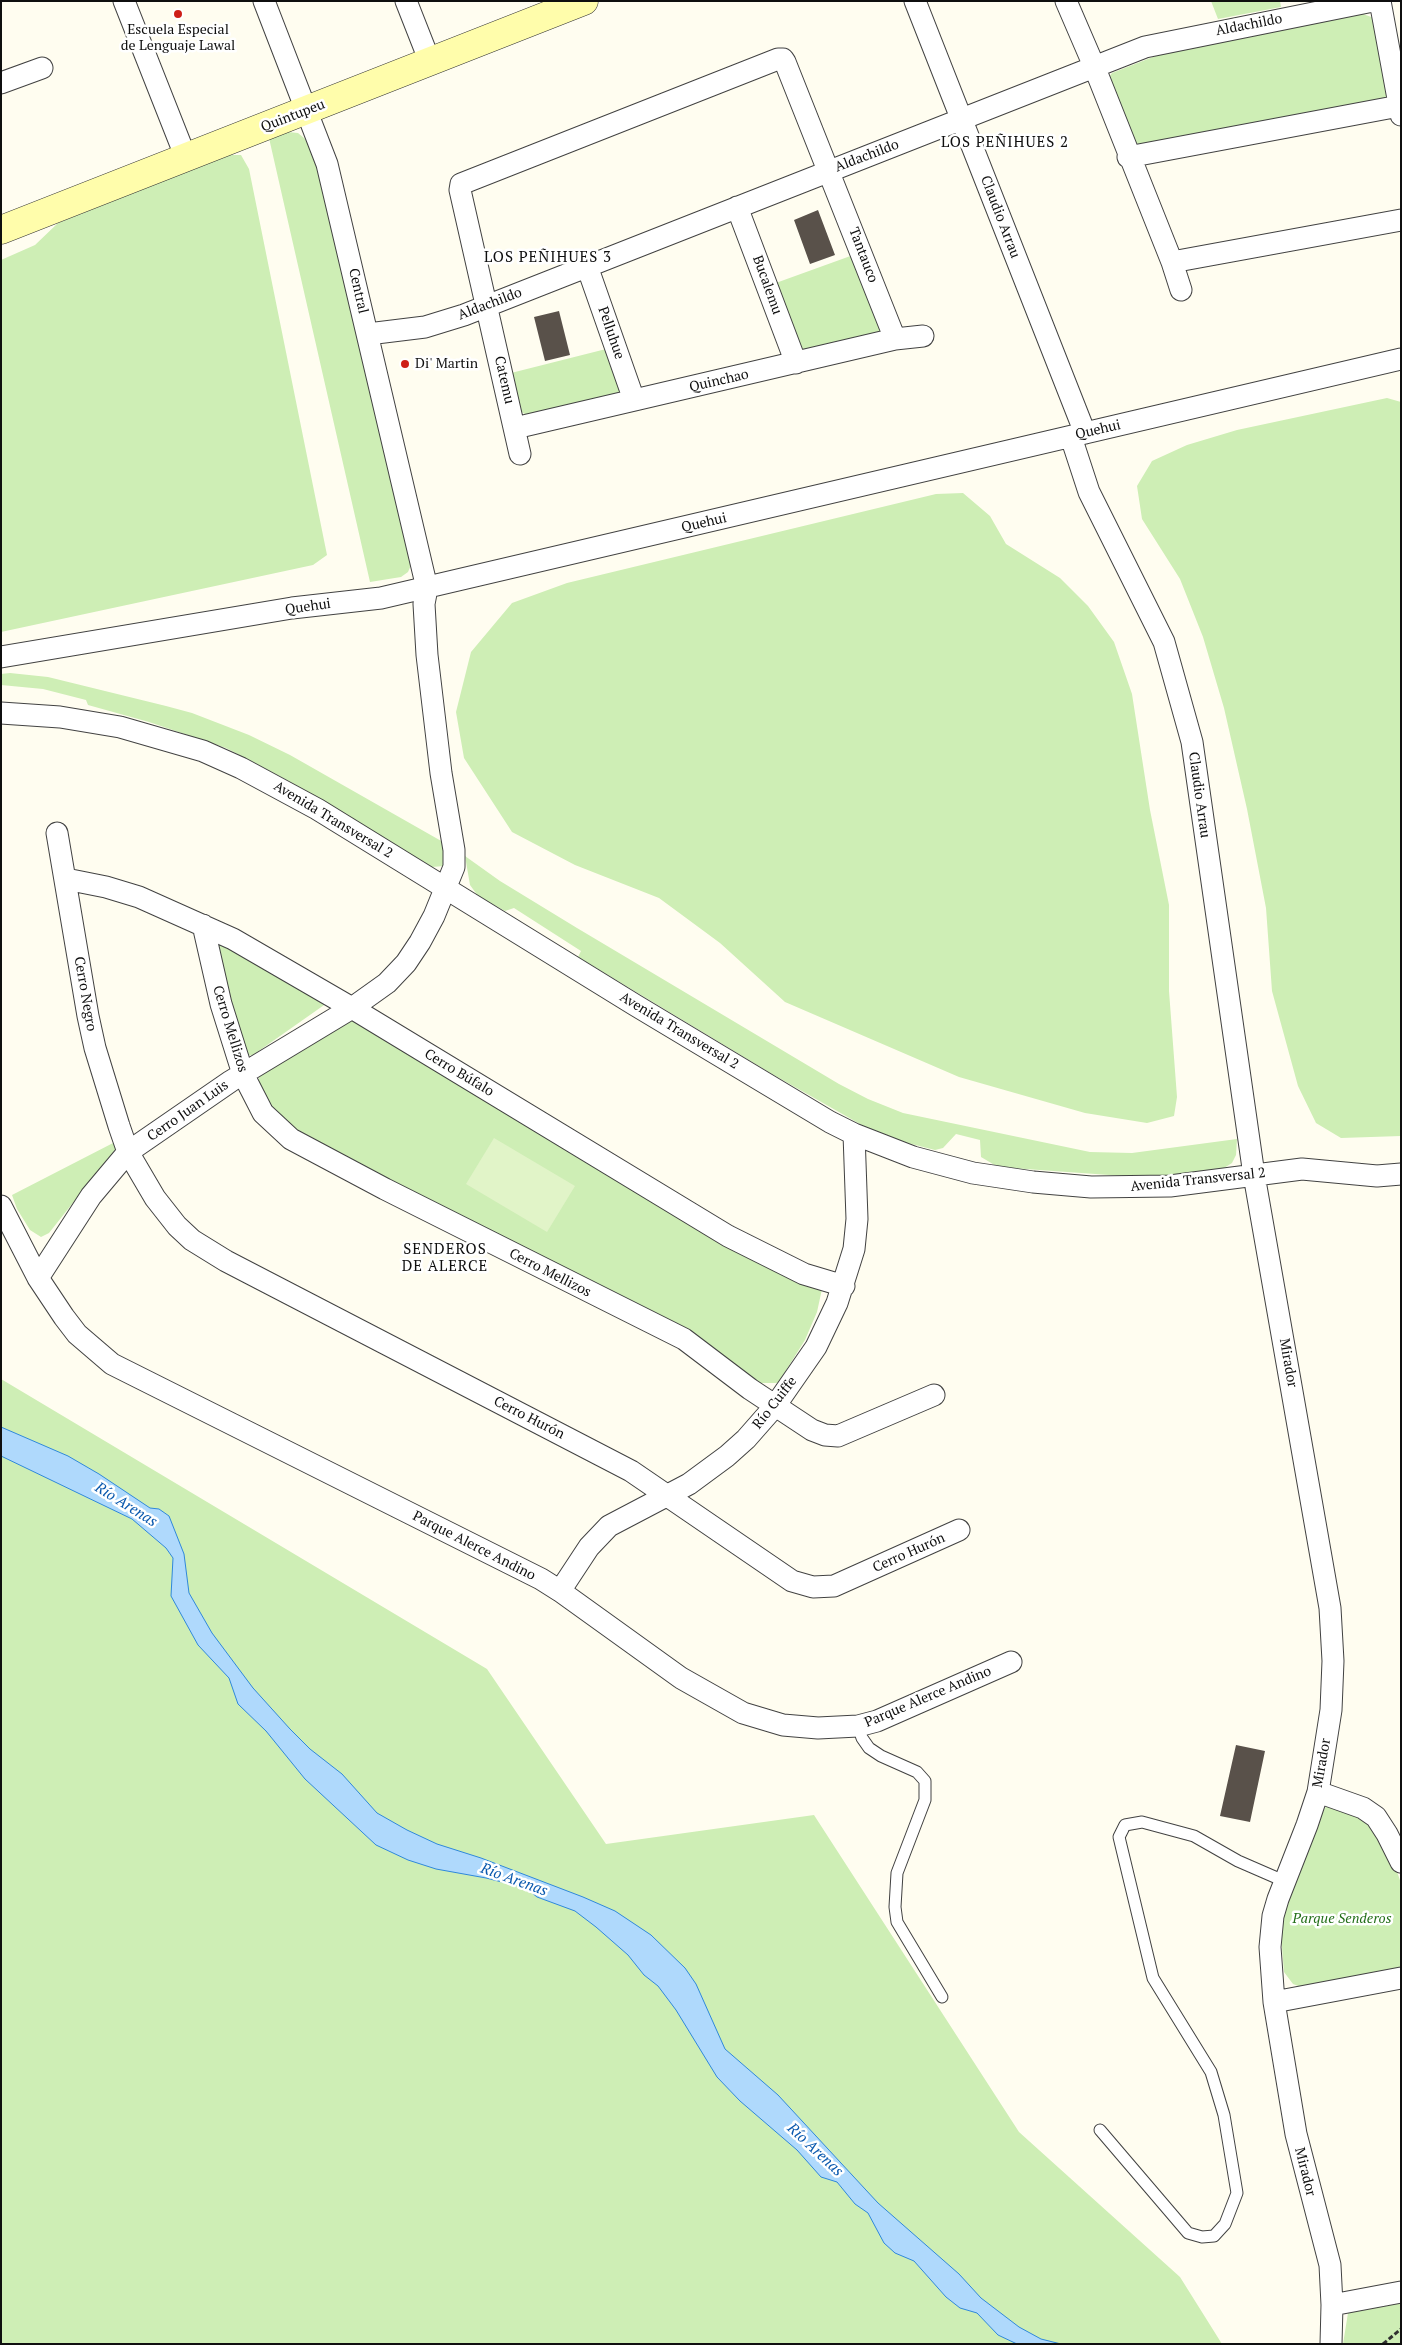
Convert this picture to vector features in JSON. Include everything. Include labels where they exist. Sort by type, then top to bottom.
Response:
[{"type":"street","points":[[124,1],[186,158]]},
{"type":"street","name":"Central","points":[[264,1],[327,164],[427,588],[424,604],[425,628],[433,713],[454,850],[454,867],[446,889]]},
{"type":"street","points":[[406,1],[430,62]]},
{"type":"street","name":"Quintupeu","points":[[1,230],[584,1]]},
{"type":"street","name":"Claudio Arrau","points":[[915,1],[962,119],[1078,435],[1089,492],[1164,642],[1192,742],[1254,1175]]},
{"type":"street","points":[[1066,1],[1172,262],[1181,290]]},
{"type":"street","name":"Aldachildo","points":[[368,334],[425,327],[487,306],[1154,44],[1373,1]]},
{"type":"street","points":[[1128,157],[1400,110],[1380,1]]},
{"type":"street","name":"Tantauco","points":[[487,306],[460,190],[461,184],[783,59],[830,171],[895,339]]},
{"type":"street","points":[[1,83],[42,68]]},
{"type":"street","name":"Bucalemu","points":[[737,207],[796,363]]},
{"type":"street","points":[[1172,262],[1401,220]]},
{"type":"street","name":"Pelluhue","points":[[587,266],[634,400]]},
{"type":"street","name":"Catemu","points":[[487,306],[520,454]]},
{"type":"street","name":"Quinchao","points":[[515,428],[895,339],[923,336]]},
{"type":"street","name":"Quehui","points":[[1,657],[292,608],[381,598],[1401,359]]},
{"type":"street","name":"Avenida Transversal 2","points":[[1,713],[60,717],[113,725],[154,735],[209,754],[241,768],[317,809],[830,1122],[854,1134],[913,1157],[1003,1178],[1060,1185],[1148,1187],[1302,1169],[1377,1176],[1401,1174]]},
{"type":"street","name":"Cerro Negro","points":[[57,833],[95,1048],[128,1152]]},
{"type":"street","name":"Cerro Búfalo","points":[[66,879],[106,887],[139,897],[203,925],[270,960],[728,1236],[804,1274],[844,1286]]},
{"type":"street","name":"Cerro Juan Luis","points":[[38,1278],[91,1196],[128,1152],[243,1074],[352,1008],[388,983],[406,963],[434,916],[446,889]]},
{"type":"street","name":"Cerro Mellizos","points":[[203,925],[221,1004],[243,1074],[263,1113],[291,1139],[402,1198],[684,1339],[775,1406],[812,1430],[825,1435],[838,1436],[934,1395]]},
{"type":"street","name":"Río Cuiffe","points":[[560,1591],[600,1534],[609,1526],[669,1496],[727,1456],[746,1439],[775,1406],[816,1347],[844,1286],[854,1249],[857,1219],[854,1134]]},
{"type":"street","name":"Cerro Hurón","points":[[128,1152],[165,1211],[192,1240],[207,1250],[612,1461],[669,1496],[792,1581],[813,1587],[834,1586],[959,1530]]},
{"type":"street","name":"Mirador","points":[[1254,1175],[1330,1608],[1333,1661],[1331,1710],[1318,1792],[1307,1825],[1284,1881],[1270,1932],[1274,2002],[1296,2134],[1330,2264],[1331,2344]]},
{"type":"street","name":"Parque Alerce Andino","points":[[1,1206],[38,1278],[77,1334],[112,1364],[560,1591],[681,1678],[743,1713],[760,1720],[792,1726],[818,1728],[858,1726],[877,1721],[1012,1662]]},
{"type":"street","points":[[1318,1792],[1363,1808],[1376,1817],[1388,1834],[1401,1862]]},
{"type":"street","points":[[1274,2002],[1401,1978]]},
{"type":"street","points":[[1332,2305],[1401,2292]]},
{"type":"lane","points":[[858,1726],[862,1738],[869,1748],[881,1756],[917,1772],[925,1781],[924,1800],[897,1872],[894,1907],[897,1922],[942,1997]]},
{"type":"lane","points":[[1100,2130],[1188,2233],[1202,2237],[1214,2236],[1225,2224],[1237,2193],[1224,2115],[1211,2072],[1153,1978],[1119,1837],[1124,1825],[1142,1822],[1194,1836],[1238,1861],[1284,1881]]},
{"type":"path","points":[[1383,2344],[1401,2329]]},
{"type":"green space","points":[[1211,1],[1280,1],[1281,7],[1218,19]]},
{"type":"green space","points":[[1363,14],[1374,18],[1388,95],[1386,100],[1142,146],[1131,140],[1109,77],[1112,73],[1158,55]]},
{"type":"green space","points":[[288,132],[298,133],[304,138],[310,146],[317,167],[411,565],[408,572],[401,577],[370,582],[269,138]]},
{"type":"green space","points":[[228,155],[241,155],[249,169],[327,555],[313,565],[1,632],[1,260],[35,245],[58,223]]},
{"type":"green space","points":[[856,254],[886,333],[803,353],[773,284]]},
{"type":"green space","points":[[610,348],[622,390],[619,396],[530,417],[520,411],[511,373]]},
{"type":"green space","points":[[1387,398],[1401,402],[1401,1136],[1341,1138],[1316,1123],[1298,1086],[1272,991],[1266,908],[1247,809],[1224,708],[1203,637],[1180,579],[1142,519],[1137,486],[1152,461],[1187,445],[1237,430]]},
{"type":"green space","points":[[963,493],[990,516],[1006,544],[1060,578],[1088,606],[1114,642],[1132,694],[1150,810],[1169,905],[1169,991],[1177,1097],[1174,1116],[1147,1123],[1085,1113],[959,1077],[785,1002],[720,943],[659,898],[575,865],[512,832],[464,758],[456,712],[471,652],[512,603],[567,583],[936,494]]},
{"type":"green space","points":[[10,673],[48,677],[166,706],[192,713],[249,735],[290,755],[443,842],[444,866],[432,867],[285,779],[226,748],[149,722],[88,705],[86,700],[43,689],[1,685],[1,674]]},
{"type":"green space","points":[[465,856],[500,881],[577,928],[839,1084],[868,1099],[903,1113],[1090,1152],[1132,1153],[1237,1139],[1236,1155],[1232,1163],[1224,1168],[1161,1176],[1123,1176],[998,1167],[981,1157],[980,1140],[956,1134],[943,1148],[935,1150],[874,1132],[772,1074],[578,957],[581,951],[514,908],[505,911],[478,896],[470,885]]},
{"type":"green space","points":[[215,940],[327,1003],[253,1055],[244,1056]]},
{"type":"green space","points":[[351,1020],[822,1289],[817,1312],[805,1340],[780,1380],[777,1383],[759,1383],[297,1138],[272,1115],[258,1081],[260,1075]]},
{"type":"green space","points":[[494,1138],[575,1186],[547,1232],[466,1184]]},
{"type":"green space","points":[[115,1142],[118,1146],[49,1233],[41,1237],[30,1230],[17,1209],[12,1195]]},
{"type":"green space","points":[[1,1379],[487,1669],[606,1844],[814,1815],[1019,2132],[1180,2277],[1222,2344],[1,2344]]},
{"type":"green space","name":"Parque Senderos","points":[[1332,1804],[1367,1817],[1395,1866],[1401,1883],[1401,1968],[1301,1987],[1293,1984],[1284,1972],[1281,1935],[1284,1916],[1289,1895],[1322,1814],[1326,1806]]},
{"type":"green space","points":[[1401,2298],[1401,2344],[1343,2344],[1348,2313]]},
{"type":"water","name":"Río Arenas","points":[[1,1427],[68,1456],[150,1508],[159,1509],[169,1516],[184,1554],[189,1593],[212,1633],[253,1688],[290,1729],[310,1749],[342,1774],[377,1813],[437,1844],[481,1858],[615,1911],[651,1935],[685,1968],[696,1984],[725,2049],[778,2095],[878,2203],[959,2274],[981,2298],[1019,2327],[1041,2339],[1061,2344],[1017,2344],[998,2335],[977,2313],[960,2308],[946,2297],[914,2261],[895,2253],[884,2243],[868,2213],[855,2204],[837,2182],[821,2177],[797,2150],[740,2101],[717,2077],[676,2010],[658,1986],[644,1975],[628,1955],[575,1911],[537,1897],[526,1888],[486,1878],[436,1869],[408,1860],[376,1845],[305,1779],[266,1731],[238,1704],[229,1678],[198,1645],[171,1596],[173,1558],[166,1548],[132,1519],[1,1456]]},
{"type":"building","points":[[818,210],[835,255],[810,264],[794,220]]},
{"type":"building","points":[[559,311],[570,355],[545,361],[534,317]]},
{"type":"building","points":[[1236,1745],[1265,1751],[1250,1822],[1220,1816]]},
{"type":"place","name":"Escuela Especial de Lenguaje Lawal","points":[[178,14]]},
{"type":"place","name":"Di' Martin","points":[[405,364]]},
{"type":"district","name":"LOS PEÑIHUES 2","points":[[1005,143]]},
{"type":"district","name":"LOS PEÑIHUES 3","points":[[548,258]]},
{"type":"district","name":"SENDEROS DE ALERCE","points":[[445,1258]]}]
